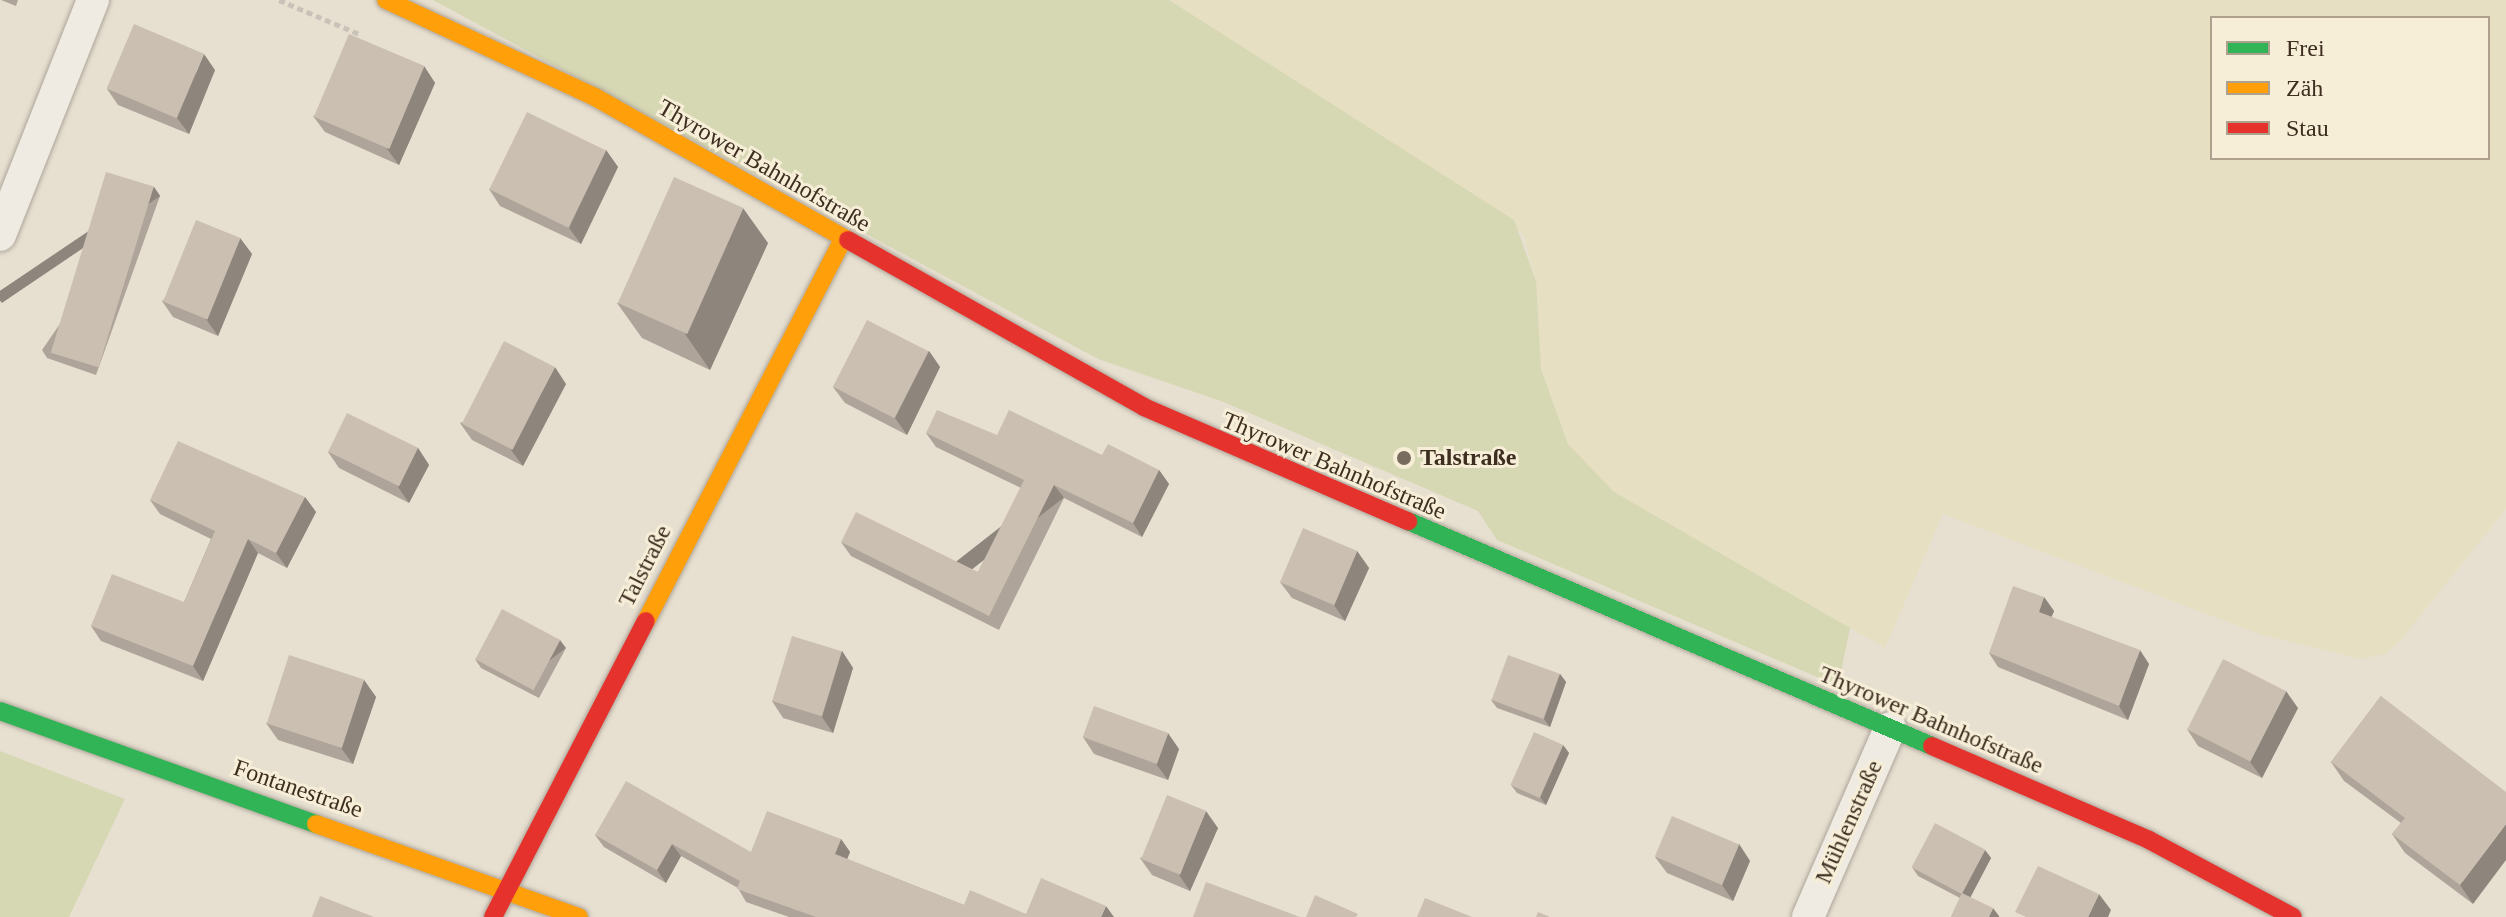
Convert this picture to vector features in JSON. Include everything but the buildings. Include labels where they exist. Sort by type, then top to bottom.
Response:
[{"type":"main road","name":"Thyrower Bahnhofstraße","points":[[386,0],[595,97],[1022,343],[1207,437],[2149,840],[2293,917]]},
{"type":"main road","name":"Talstraße","points":[[493,917],[843,239]]},
{"type":"main road","name":"Fontanestraße","points":[[0,711],[507,887],[579,917]]},
{"type":"street","points":[[0,235],[93,0]]},
{"type":"street","name":"Mühlenstraße","points":[[1808,917],[1890,728]]},
{"type":"shaded area","points":[[1169,0],[2506,0],[2506,509],[2400,641],[2385,654],[2361,659],[2262,635],[1943,514],[1885,648],[1613,492],[1587,469],[1568,444],[1541,369],[1536,281],[1523,234]]},
{"type":"green space","points":[[433,0],[1169,0],[1514,220],[1536,281],[1541,369],[1568,444],[1614,492],[1850,628],[1838,686],[1497,540],[1478,511],[1221,401],[1098,359]]},
{"type":"green space","points":[[0,751],[125,799],[69,917],[0,917]]},
{"type":"traffic: fast","points":[[1408,521],[1932,746]]},
{"type":"traffic: fast","points":[[0,711],[316,824]]},
{"type":"traffic: slow","points":[[386,0],[595,97],[848,240]]},
{"type":"traffic: slow","points":[[646,621],[843,239]]},
{"type":"traffic: slow","points":[[316,824],[579,917]]},
{"type":"traffic: jam","points":[[848,240],[1144,407],[1408,521]]},
{"type":"traffic: jam","points":[[493,917],[646,621]]},
{"type":"traffic: jam","points":[[1932,746],[2149,840],[2293,917]]},
{"type":"place","name":"Talstraße","points":[[1404,458]]}]
